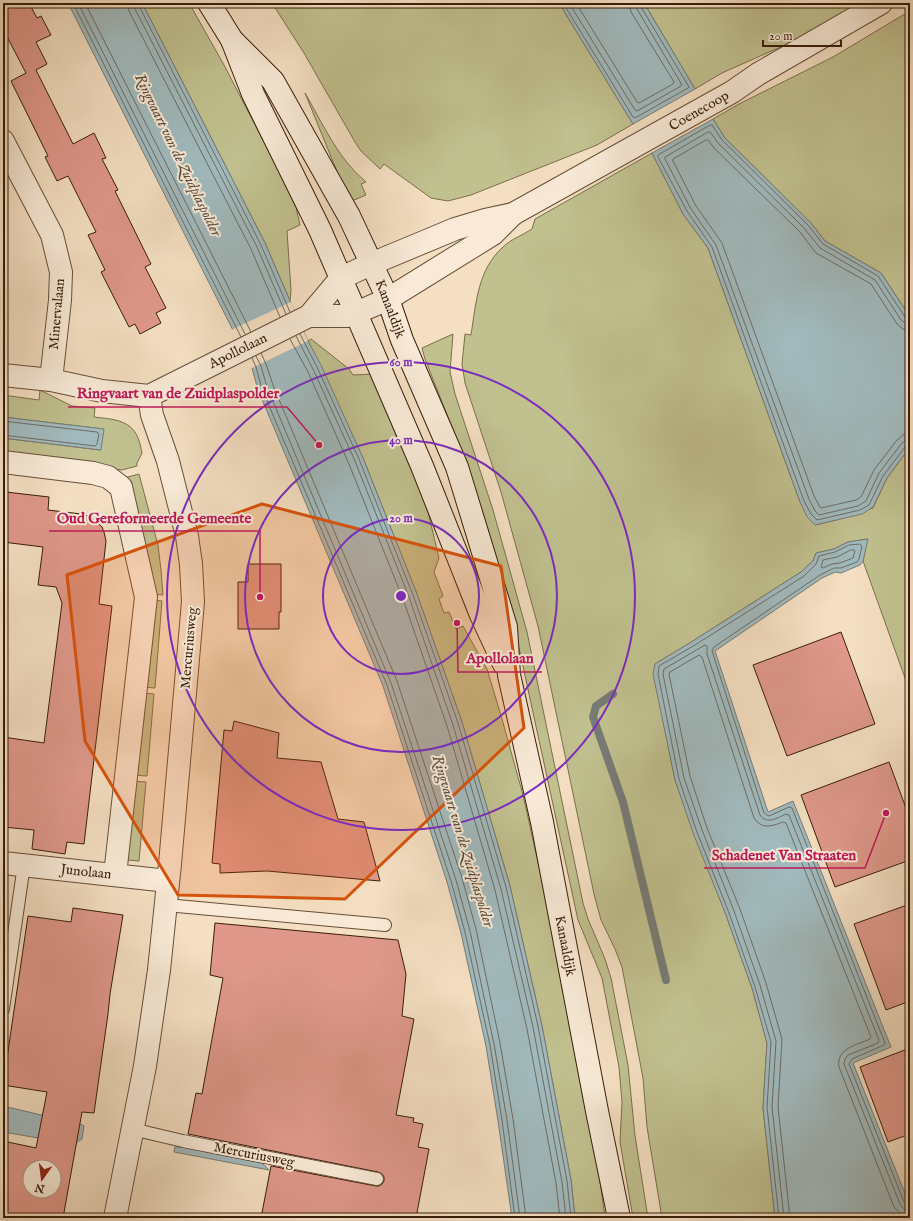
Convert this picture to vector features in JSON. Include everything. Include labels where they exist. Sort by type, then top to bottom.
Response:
[{"type":"street","name":"Kanaaldijk","points":[[209,3],[232,40],[253,94],[320,230],[422,466],[481,615],[509,676]]},
{"type":"street","name":"Coenecoop","points":[[356,313],[388,299],[492,234],[513,214],[732,92],[758,74],[881,3]]},
{"type":"street","name":"Kanaaldijk","points":[[232,40],[273,81],[349,216],[388,299],[402,340],[457,467],[506,627],[509,676],[542,822],[619,1218]]},
{"type":"street","name":"Minervalaan","points":[[3,141],[52,235],[61,272],[60,300],[51,380]]},
{"type":"street","name":"Coenecoop","points":[[341,278],[455,229],[485,220],[513,214]]},
{"type":"street","name":"Apollolaan","points":[[304,319],[341,278]]},
{"type":"street","name":"Apollolaan","points":[[149,396],[304,319],[347,316],[356,313]]},
{"type":"street","points":[[3,375],[51,380],[102,391],[149,396]]},
{"type":"street","name":"Mercuriusweg","points":[[115,1218],[145,1066],[158,977],[188,669],[193,592],[187,536],[168,461],[152,415],[149,396]]},
{"type":"street","points":[[3,462],[93,472],[108,477],[120,487],[146,597],[115,875]]},
{"type":"street","name":"Junolaan","points":[[13,864],[168,881]]},
{"type":"lane","points":[[3,1009],[13,864]]},
{"type":"lane","points":[[166,905],[385,925]]},
{"type":"lane","name":"Mercuriusweg","points":[[132,1129],[183,1141],[377,1179]]},
{"type":"highlighted area","points":[[262,504],[501,566],[524,728],[345,899],[178,895],[85,741],[67,575]]},
{"type":"shaded area","points":[[142,3],[189,3],[224,65],[266,146],[296,207],[300,225],[287,231],[291,290],[290,301],[265,243]]},
{"type":"shaded area","points":[[272,3],[559,3],[633,124],[597,145],[471,195],[448,201],[431,198],[384,164],[380,169],[361,151],[304,53]]},
{"type":"shaded area","points":[[644,3],[701,3],[722,7],[730,3],[865,3],[812,33],[722,73],[695,89]]},
{"type":"shaded area","points":[[903,15],[910,15],[910,317],[881,273],[825,241],[811,223],[725,138],[713,119],[739,104],[833,57]]},
{"type":"shaded area","points":[[305,93],[339,152],[356,173],[366,182],[361,184],[366,195],[352,201],[345,191]]},
{"type":"shaded area","points":[[652,153],[683,214],[708,248],[800,502],[815,525],[873,508],[887,478],[910,447],[910,689],[863,561],[867,539],[848,542],[834,549],[816,553],[813,561],[801,572],[655,664],[654,674],[675,780],[752,988],[767,1043],[763,1108],[775,1218],[662,1218],[647,1127],[643,1078],[622,967],[601,920],[594,894],[538,626],[501,492],[465,383],[462,364],[465,334],[471,335],[477,299],[483,276],[488,266],[503,247],[532,229],[535,219]]},
{"type":"shaded area","points":[[453,334],[450,372],[455,394],[493,510],[527,632],[583,903],[611,978],[628,1065],[635,1136],[648,1218],[633,1218],[620,1142],[622,1102],[619,1067],[602,978],[578,920],[516,634],[502,578],[483,513],[461,450],[422,348]]},
{"type":"shaded area","points":[[311,339],[349,369],[353,375],[373,374],[417,475],[428,512],[439,558],[434,572],[443,596],[439,599],[444,613],[449,612],[456,629],[463,626],[487,669],[523,795],[541,876],[565,991],[600,1181],[605,1218],[575,1218],[571,1180],[542,1026],[510,886],[462,722],[417,594],[363,458],[308,341]]},
{"type":"shaded area","points":[[40,390],[72,406],[95,408],[94,417],[119,421],[130,427],[138,438],[142,453],[137,466],[122,470],[3,455],[3,438],[100,450],[103,429],[3,417],[3,395],[39,400]]},
{"type":"shaded area","points":[[139,474],[158,545],[163,595],[153,594],[124,478]]},
{"type":"shaded area","points":[[153,600],[162,601],[155,688],[142,687]]},
{"type":"shaded area","points":[[142,693],[154,694],[147,776],[132,775]]},
{"type":"shaded area","points":[[131,781],[146,782],[139,861],[128,860],[124,856]]},
{"type":"water","points":[[68,3],[142,3],[265,243],[308,341],[321,365],[363,458],[417,594],[462,722],[510,886],[542,1026],[571,1180],[575,1218],[512,1218],[486,1046],[461,933],[447,882],[383,686],[258,390],[252,368]]},
{"type":"water","points":[[559,3],[644,3],[695,89],[633,124]]},
{"type":"water","points":[[713,119],[725,138],[811,223],[825,241],[881,273],[910,317],[910,447],[887,478],[873,507],[862,514],[815,525],[807,517],[800,502],[708,248],[683,214],[652,153]]},
{"type":"water","points":[[3,417],[104,429],[101,450],[3,438]]},
{"type":"water","points":[[868,539],[863,561],[860,565],[841,573],[835,572],[822,578],[715,651],[768,812],[793,801],[891,1047],[853,1063],[910,1206],[910,1218],[775,1218],[763,1108],[767,1043],[752,988],[726,915],[693,833],[675,780],[653,674],[655,664],[801,572],[813,561],[816,553],[834,549],[848,542]]},
{"type":"water","points":[[3,1106],[80,1124],[84,1126],[82,1139],[74,1144],[3,1132]]},
{"type":"water","points":[[175,1147],[182,1147],[262,1163],[269,1170],[174,1152]]},
{"type":"pier","points":[[291,302],[308,341],[250,369],[231,330]]},
{"type":"building","points":[[3,3],[29,3],[37,18],[41,16],[51,35],[36,42],[47,64],[36,70],[73,144],[94,133],[106,158],[102,159],[118,190],[115,191],[151,264],[145,267],[166,308],[156,313],[161,323],[140,334],[135,324],[129,327],[101,272],[105,270],[88,235],[96,232],[68,176],[57,181],[45,157],[48,156],[11,81],[26,73],[3,29]]},
{"type":"building","points":[[6,492],[49,497],[48,510],[81,514],[91,517],[102,527],[106,541],[99,604],[112,606],[84,844],[67,842],[65,854],[32,849],[34,830],[3,827],[3,737],[44,743],[62,603],[56,587],[38,585],[43,547],[3,542],[3,501],[5,502]]},
{"type":"building","points":[[248,564],[281,564],[281,612],[279,612],[279,629],[238,629],[238,582],[248,582]]},
{"type":"building","points":[[841,632],[875,724],[787,756],[753,665]]},
{"type":"building","points":[[234,721],[279,733],[277,758],[321,762],[338,819],[364,822],[380,881],[267,871],[220,873],[220,864],[212,863],[224,730],[232,731]]},
{"type":"building","points":[[889,762],[910,819],[910,860],[835,887],[801,795]]},
{"type":"building","points":[[910,904],[910,1001],[886,1010],[854,924]]},
{"type":"building","points":[[73,908],[123,915],[110,994],[94,1113],[82,1112],[63,1218],[42,1218],[24,1215],[23,1218],[3,1218],[3,1141],[36,1148],[47,1092],[3,1085],[28,916],[71,922]]},
{"type":"building","points":[[215,923],[398,940],[406,974],[402,1016],[414,1019],[396,1115],[414,1118],[413,1122],[423,1124],[418,1147],[429,1149],[416,1218],[261,1218],[271,1166],[376,1186],[382,1184],[384,1177],[378,1172],[188,1134],[196,1093],[202,1094],[223,978],[210,975]]},
{"type":"building","points":[[910,1048],[910,1134],[888,1142],[860,1067]]},
{"type":"waterway","points":[[613,694],[596,706],[593,717],[623,802],[666,980]]},
{"type":"place","name":"Ringvaart van de Zuidplaspolder","points":[[319,445]]},
{"type":"place","name":"Oud Gereformeerde Gemeente","points":[[260,597]]},
{"type":"place","name":"Apollolaan","points":[[457,623]]},
{"type":"place","name":"Schadenet Van Straaten","points":[[886,813]]}]
